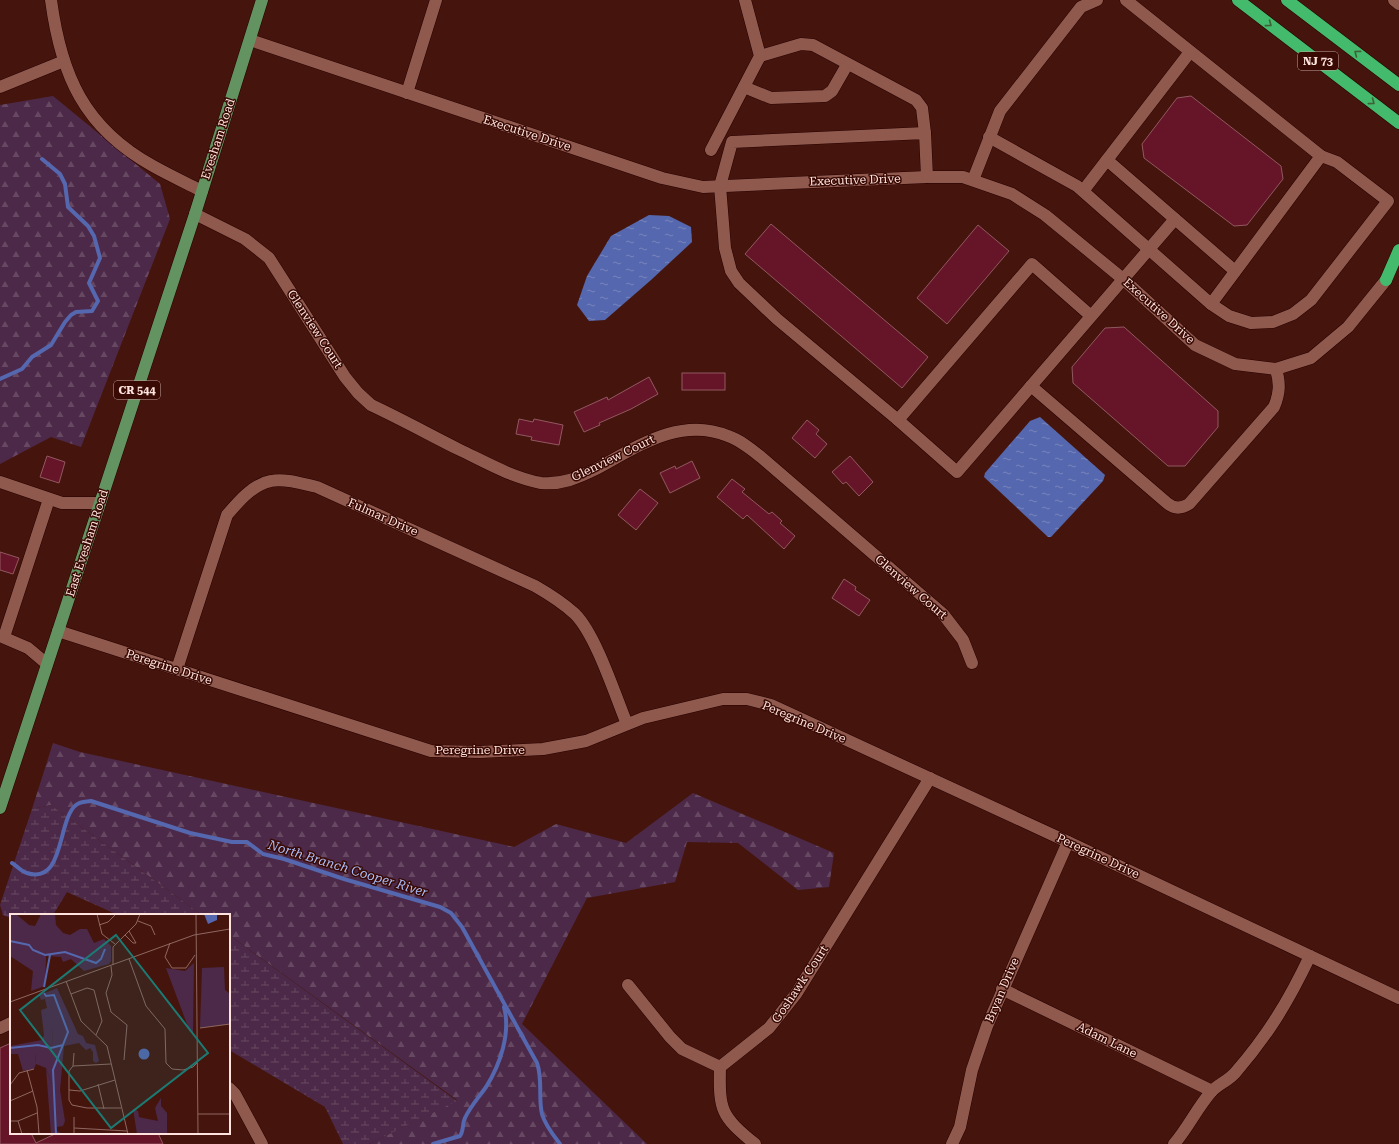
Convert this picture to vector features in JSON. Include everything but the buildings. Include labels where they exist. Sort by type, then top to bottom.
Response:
[{"type":"highway","name":"NJ 73","points":[[1238,0],[1399,123]]},
{"type":"highway","name":"NJ 73","points":[[1287,0],[1399,85]]},
{"type":"highway","points":[[1386,280],[1399,250]]},
{"type":"highway","points":[[1386,280],[1399,265]]},
{"type":"main road","name":"Evesham Road","points":[[173,278],[195,214],[262,0]]},
{"type":"main road","name":"East Evesham Road","points":[[0,808],[173,278]]},
{"type":"street","points":[[51,0],[54,22],[64,61],[75,90],[88,110],[102,127],[141,159],[202,191]]},
{"type":"street","points":[[407,93],[436,0]]},
{"type":"street","points":[[711,150],[760,56],[745,0]]},
{"type":"street","points":[[973,180],[1000,111],[1081,7],[1097,0]]},
{"type":"street","points":[[989,137],[1078,186],[1211,304],[1229,316],[1251,323],[1273,322],[1294,314],[1311,300],[1388,201],[1337,162],[1321,156],[1126,0]]},
{"type":"street","points":[[1394,0],[1399,4]]},
{"type":"street","name":"Executive Drive","points":[[250,40],[662,178],[703,187],[927,177],[963,177],[973,180],[1012,194],[1045,214],[1123,279],[1195,345],[1236,364],[1276,369],[1311,358],[1348,327],[1386,280]]},
{"type":"street","points":[[760,56],[801,44],[813,46],[916,100],[922,108],[927,177]]},
{"type":"street","points":[[1083,191],[1190,52]]},
{"type":"street","points":[[0,87],[64,61]]},
{"type":"street","points":[[744,87],[771,98],[825,96],[832,91],[847,65]]},
{"type":"street","points":[[925,133],[732,142],[720,186],[725,248],[731,271],[739,283],[777,319],[898,420],[957,472],[1175,219]]},
{"type":"street","points":[[1211,304],[1321,156]]},
{"type":"street","points":[[1107,160],[1235,271]]},
{"type":"street","name":"Glenview Court","points":[[195,214],[245,240],[269,258],[345,377],[358,394],[371,405],[494,467],[542,483],[558,483],[575,479],[653,438],[672,432],[691,429],[710,430],[729,436],[745,445],[766,462],[943,614],[963,640],[972,663]]},
{"type":"street","points":[[898,420],[1032,264],[1091,316]]},
{"type":"street","points":[[1031,386],[1167,503],[1175,508],[1180,508],[1189,504],[1274,407],[1279,395],[1279,382],[1276,369]]},
{"type":"street","name":"Fulmar Drive","points":[[177,669],[227,515],[237,502],[254,489],[270,481],[279,480],[317,487],[535,586],[556,599],[576,615],[593,640],[627,724]]},
{"type":"street","points":[[0,482],[62,503],[100,503]]},
{"type":"street","points":[[47,664],[28,648],[2,636],[49,499]]},
{"type":"street","name":"Peregrine Drive","points":[[58,631],[431,751],[480,752],[543,749],[586,740],[643,718],[723,699],[747,699],[771,705],[1068,842],[1399,998]]},
{"type":"street","name":"Goshawk Court","points":[[720,1067],[769,1028],[796,994],[930,778]]},
{"type":"street","name":"Bryan Drive","points":[[952,1144],[960,1127],[972,1070],[987,1026],[1068,842]]},
{"type":"street","points":[[1174,1144],[1185,1131],[1212,1091],[1230,1079],[1258,1047],[1290,999],[1310,956]]},
{"type":"street","points":[[628,985],[670,1037],[682,1049],[720,1067],[719,1094],[726,1117],[733,1126],[755,1144]]},
{"type":"street","name":"Adam Lane","points":[[1002,989],[1212,1091]]},
{"type":"street","points":[[0,1028],[10,1023]]},
{"type":"street","points":[[230,1089],[235,1094],[262,1144]]},
{"type":"green space","points":[[53,96],[160,184],[170,219],[81,447],[51,437],[0,464],[0,105]]},
{"type":"green space","points":[[53,743],[80,752],[514,847],[556,824],[626,843],[693,793],[834,853],[829,887],[798,890],[738,843],[687,842],[675,882],[587,898],[522,1024],[647,1144],[369,1144],[457,1100],[230,936],[230,914],[201,914],[51,805],[32,809]]},
{"type":"green space","points":[[51,805],[201,914],[116,914],[67,892],[54,914],[10,914],[10,918],[3,915],[0,905],[32,809]]},
{"type":"green space","points":[[230,936],[457,1101],[369,1144],[343,1144],[325,1107],[230,1051]]},
{"type":"water","points":[[649,215],[669,216],[691,227],[692,242],[605,320],[589,321],[577,305],[587,276],[611,236]]},
{"type":"water","points":[[1040,417],[1105,475],[1103,481],[1051,537],[1048,537],[984,477],[985,473],[1030,421]]},
{"type":"waterway","points":[[0,379],[22,369],[32,357],[51,345],[71,315],[76,312],[92,311],[98,301],[89,283],[100,258],[94,236],[88,226],[68,207],[65,184],[60,174],[42,159]]},
{"type":"waterway","name":"North Branch Cooper River","points":[[12,863],[27,873],[39,874],[48,870],[59,849],[70,813],[76,805],[82,802],[91,801],[190,833],[232,842],[247,842],[263,854],[284,859],[344,879],[440,907],[451,913],[462,927],[537,1063],[540,1076],[540,1101],[543,1118],[560,1144]]},
{"type":"waterway","points":[[433,1144],[460,1136],[467,1114],[486,1087],[496,1069],[505,1038],[506,1017],[504,1007]]}]
